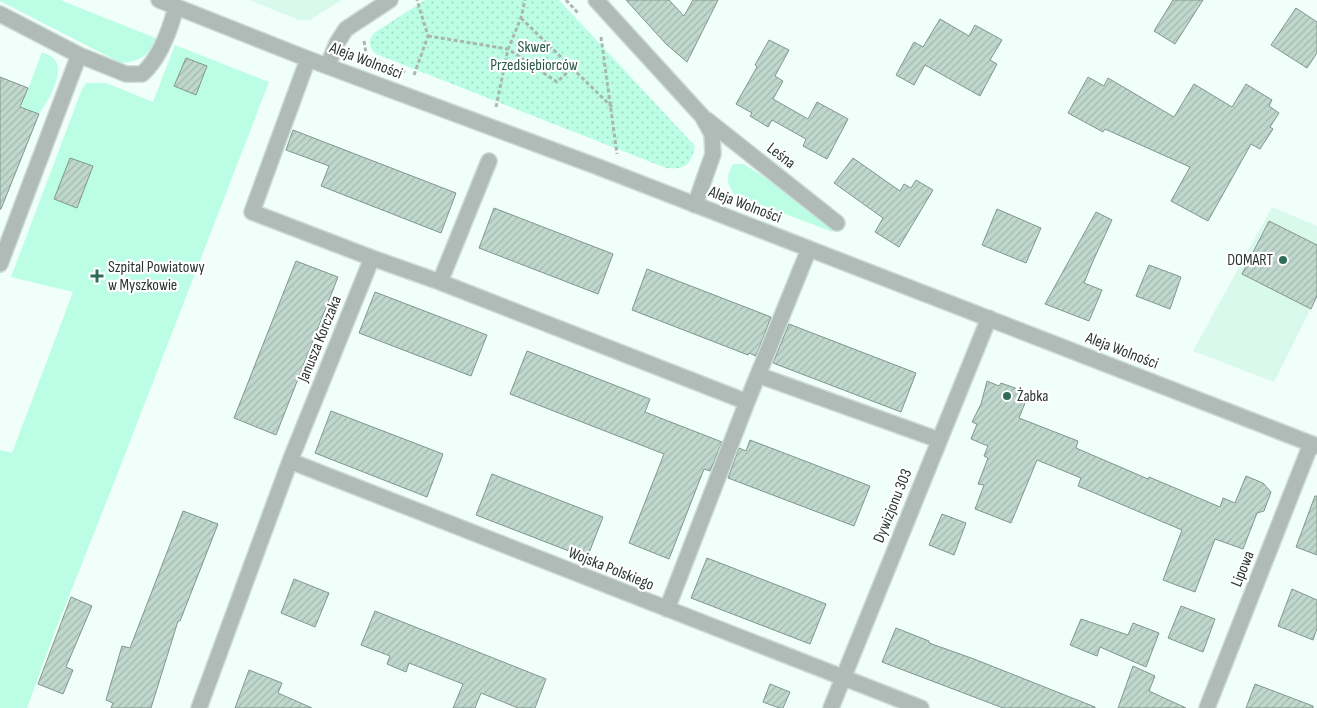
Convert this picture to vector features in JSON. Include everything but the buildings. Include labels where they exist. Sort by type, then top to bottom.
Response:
[{"type":"street","name":"Aleja Wolności","points":[[159,0],[308,59],[696,205],[1314,445]]},
{"type":"street","points":[[328,65],[346,29],[390,0]]},
{"type":"street","name":"Leśna","points":[[596,0],[702,116],[837,223]]},
{"type":"street","points":[[0,14],[79,55],[126,74],[142,74],[152,65],[172,24],[176,7]]},
{"type":"street","points":[[0,264],[3,246],[79,55]]},
{"type":"street","points":[[308,59],[252,212],[440,282],[746,402]]},
{"type":"street","name":"Leśna","points":[[696,205],[713,154],[712,134],[702,116]]},
{"type":"street","points":[[440,282],[489,161]]},
{"type":"street","points":[[667,609],[746,402],[808,249]]},
{"type":"street","name":"Janusza Korczaka","points":[[199,708],[290,461],[372,258]]},
{"type":"street","name":"Dywizjonu 303","points":[[831,708],[989,318]]},
{"type":"street","points":[[758,375],[939,440]]},
{"type":"street","name":"Lipowa","points":[[1207,708],[1314,445]]},
{"type":"street","name":"Wojska Polskiego","points":[[290,461],[920,708]]},
{"type":"path","points":[[364,36],[363,44],[366,53],[373,59],[414,75],[428,36],[417,0]]},
{"type":"path","points":[[496,107],[508,50],[521,18],[525,0]]},
{"type":"path","points":[[566,0],[584,19]]},
{"type":"path","points":[[521,18],[612,107]]},
{"type":"path","points":[[595,31],[608,44]]},
{"type":"path","points":[[428,36],[508,50],[557,82],[572,68]]},
{"type":"path","points":[[601,37],[618,154]]},
{"type":"path","points":[[487,104],[505,110]]},
{"type":"path","points":[[609,151],[625,158]]},
{"type":"shaded area","points":[[249,0],[342,0],[310,20],[299,20]]},
{"type":"shaded area","points":[[1272,207],[1317,226],[1317,296],[1274,382],[1193,351]]},
{"type":"green space","points":[[0,0],[60,0],[158,39],[144,56],[134,61],[121,63]]},
{"type":"green space","name":"Skwer Przedsiębiorców","points":[[425,0],[559,0],[695,146],[689,162],[682,167],[666,168],[376,54],[371,49],[370,44],[374,33]]},
{"type":"green space","name":"Szpital Powiatowy w Myszkowie","points":[[175,45],[269,82],[52,639],[27,708],[0,708],[0,450],[12,453],[73,292],[11,277],[82,89],[86,83],[106,83],[153,102]]},
{"type":"green space","points":[[42,52],[53,58],[57,64],[58,71],[47,102],[39,114],[21,107]]},
{"type":"green space","points":[[733,164],[744,164],[770,181],[834,230],[833,232],[735,195],[728,180]]},
{"type":"place","name":"DOMART","points":[[1283,260]]},
{"type":"place","name":"Szpital Powiatowy w Myszkowie","points":[[97,276]]},
{"type":"place","name":"Żabka","points":[[1007,396]]}]
